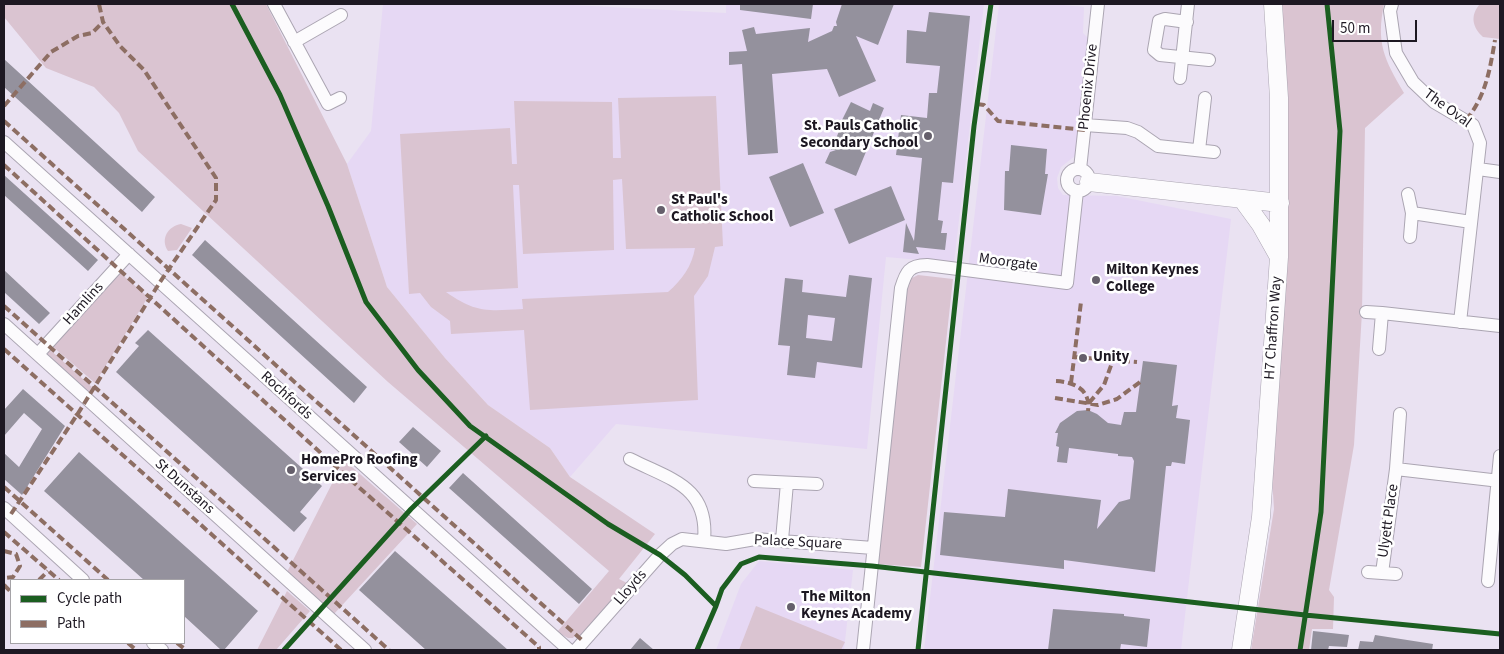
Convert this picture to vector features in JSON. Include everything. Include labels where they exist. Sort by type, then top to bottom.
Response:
[{"type":"street","points":[[274,4],[328,104],[340,98]]},
{"type":"street","name":"Phoenix Drive","points":[[1067,283],[1082,181],[1085,125],[1098,4]]},
{"type":"street","points":[[1180,78],[1188,4]]},
{"type":"street","name":"H7 Chaffron Way","points":[[1241,650],[1252,582],[1268,427],[1279,257],[1279,98],[1272,4]]},
{"type":"street","name":"The Oval","points":[[1392,4],[1390,11],[1396,53],[1413,82],[1434,102],[1473,125],[1480,143],[1460,322]]},
{"type":"street","points":[[294,42],[341,15]]},
{"type":"street","points":[[1186,22],[1162,19],[1157,25],[1154,47],[1160,55],[1209,60]]},
{"type":"street","points":[[1199,150],[1205,98]]},
{"type":"street","points":[[1085,125],[1127,128],[1138,132],[1158,146],[1214,152]]},
{"type":"street","name":"Rochfords","points":[[4,142],[569,650]]},
{"type":"street","points":[[1478,169],[1500,172]]},
{"type":"street","points":[[1082,181],[1280,203]]},
{"type":"street","points":[[1408,194],[1412,213],[1410,236]]},
{"type":"street","points":[[1242,199],[1261,225],[1279,257]]},
{"type":"street","points":[[1412,213],[1471,222]]},
{"type":"street","name":"Hamlins","points":[[38,354],[129,254]]},
{"type":"street","name":"Moorgate","points":[[863,650],[901,288],[907,271],[916,265],[927,265],[1067,283]]},
{"type":"street","points":[[1366,312],[1500,326]]},
{"type":"street","points":[[1379,349],[1382,313]]},
{"type":"street","name":"St Dunstans","points":[[4,324],[365,650]]},
{"type":"street","name":"Ulyett Place","points":[[1382,573],[1396,469],[1400,414]]},
{"type":"street","points":[[1488,581],[1500,456]]},
{"type":"street","points":[[630,459],[681,484],[699,500],[706,522],[699,540]]},
{"type":"street","name":"Ulyett Place","points":[[1396,469],[1499,480]]},
{"type":"street","points":[[754,481],[817,484]]},
{"type":"street","points":[[782,540],[787,483]]},
{"type":"street","points":[[4,508],[83,579]]},
{"type":"street","name":"Lloyds","points":[[576,650],[660,555],[672,544],[682,539],[699,540]]},
{"type":"street","name":"Palace Square","points":[[699,540],[726,544],[755,539],[782,540],[874,548]]},
{"type":"street","points":[[1368,572],[1396,574]]},
{"type":"shaded area","points":[[4,4],[266,4],[347,164],[387,287],[445,358],[488,405],[550,448],[570,477],[655,534],[619,579],[627,583],[580,637],[576,634],[573,638],[568,638],[557,632],[609,571],[388,382],[138,151],[119,113],[94,87],[46,68],[4,17]]},
{"type":"shaded area","name":"St Paul's Catholic School","points":[[383,4],[553,4],[726,13],[726,4],[984,4],[954,263],[886,257],[867,449],[616,424],[570,477],[550,448],[488,405],[445,358],[387,287],[347,164],[371,131]]},
{"type":"shaded area","name":"Milton Keynes College","points":[[999,4],[1053,4],[1084,7],[1083,33],[1088,38],[1077,148],[1075,156],[1061,167],[1057,178],[1058,188],[1063,195],[1117,196],[1231,219],[1181,650],[924,650]]},
{"type":"shaded area","points":[[1279,4],[1384,4],[1381,30],[1384,50],[1391,70],[1404,93],[1365,128],[1362,312],[1354,445],[1329,590],[1334,597],[1333,629],[1312,629],[1309,650],[1251,650],[1274,509],[1272,478],[1283,298]]},
{"type":"shaded area","points":[[1480,4],[1500,4],[1500,39],[1483,37],[1476,29],[1474,17]]},
{"type":"shaded area","points":[[716,96],[723,246],[715,247],[708,276],[694,296],[698,400],[530,410],[524,330],[451,334],[450,321],[431,307],[420,293],[409,294],[400,134],[510,128],[512,164],[517,164],[514,101],[612,102],[613,158],[621,158],[618,98]],"holes":[[[622,179],[626,249],[695,248],[686,272],[668,292],[522,299],[523,309],[500,310],[474,307],[446,292],[518,288],[513,185],[519,185],[523,254],[614,250],[613,180]]]},
{"type":"shaded area","points":[[181,224],[192,228],[177,250],[168,251],[165,238],[172,227]]},
{"type":"shaded area","points":[[118,271],[148,297],[95,383],[51,345]]},
{"type":"shaded area","points":[[918,275],[953,279],[921,567],[876,564],[904,303],[910,279]]},
{"type":"shaded area","points":[[48,348],[92,387],[88,396],[48,358]]},
{"type":"shaded area","points":[[344,460],[417,524],[334,614],[287,572]]},
{"type":"shaded area","name":"The Milton Keynes Academy","points":[[759,561],[853,570],[844,650],[716,650],[741,584]]},
{"type":"shaded area","points":[[287,591],[310,611],[276,650],[257,650]]},
{"type":"shaded area","points":[[756,606],[845,642],[841,650],[739,650]]},
{"type":"building","points":[[740,4],[813,4],[811,19],[740,10]]},
{"type":"building","points":[[842,4],[894,4],[878,45],[856,36],[876,81],[839,97],[827,69],[772,74],[778,153],[748,155],[742,64],[729,65],[729,52],[747,51],[742,30],[754,27],[756,34],[810,28],[808,42],[832,31],[834,26],[837,26],[836,22]]},
{"type":"building","name":"St. Pauls Catholic Secondary School","points":[[929,12],[970,16],[953,183],[942,182],[938,220],[943,221],[941,233],[947,233],[945,250],[916,247],[919,254],[903,252],[906,223],[914,241],[922,158],[896,155],[901,115],[927,118],[929,93],[937,93],[940,66],[906,63],[907,30],[926,32]]},
{"type":"building","points":[[4,59],[155,197],[142,212],[4,87]]},
{"type":"building","points":[[851,102],[870,111],[873,103],[884,108],[856,176],[825,163],[830,152],[836,150],[831,150],[840,129],[838,128]]},
{"type":"building","points":[[1011,145],[1047,149],[1045,174],[1048,174],[1041,215],[1004,210],[1005,171],[1009,171]]},
{"type":"building","points":[[803,163],[824,213],[790,227],[769,177]]},
{"type":"building","points":[[4,175],[98,260],[88,271],[4,195]]},
{"type":"building","points":[[891,186],[905,220],[849,244],[834,209]]},
{"type":"building","points":[[205,240],[367,387],[354,403],[192,255]]},
{"type":"building","points":[[4,270],[50,313],[39,324],[4,292]]},
{"type":"building","points":[[849,275],[872,278],[862,368],[817,362],[815,378],[787,375],[790,346],[778,345],[785,278],[803,280],[802,292],[846,297]],"holes":[[[808,315],[835,318],[832,341],[806,338]]]},
{"type":"building","points":[[148,330],[322,486],[300,512],[307,518],[294,532],[116,372],[139,346],[135,343]]},
{"type":"building","points":[[1143,361],[1177,365],[1172,406],[1178,405],[1176,418],[1190,420],[1185,464],[1172,462],[1171,466],[1166,466],[1155,572],[1064,560],[1064,569],[940,555],[944,512],[1005,517],[1008,489],[1101,500],[1097,529],[1119,502],[1130,499],[1134,461],[1132,457],[1069,448],[1067,463],[1057,462],[1059,447],[1056,446],[1058,433],[1055,433],[1060,423],[1077,411],[1088,410],[1097,414],[1108,423],[1121,425],[1124,412],[1136,412]]},
{"type":"building","points":[[23,389],[65,426],[22,495],[4,479],[4,453],[19,467],[42,429],[24,413],[4,436],[4,410]]},
{"type":"building","points":[[413,427],[441,451],[427,467],[399,442]]},
{"type":"building","points":[[79,452],[258,611],[224,650],[221,650],[185,617],[185,579],[143,579],[44,491]]},
{"type":"building","points":[[463,473],[592,589],[579,604],[449,488]]},
{"type":"building","points":[[395,551],[508,650],[426,650],[359,590]]},
{"type":"building","points":[[1053,609],[1124,614],[1124,616],[1150,619],[1147,647],[1121,644],[1120,650],[1048,650]]},
{"type":"building","points":[[1313,631],[1349,635],[1347,647],[1329,646],[1328,650],[1311,650]]},
{"type":"building","points":[[1375,635],[1433,644],[1432,650],[1358,650],[1360,641],[1373,642]]},
{"type":"building","points":[[640,638],[654,650],[630,650]]},
{"type":"marked path","points":[[11,514],[77,415],[160,282],[216,200],[216,178],[144,70],[120,46],[103,22],[99,4]]},
{"type":"marked path","points":[[4,106],[51,52],[78,36],[92,33],[103,22]]},
{"type":"marked path","points":[[1466,120],[1483,92],[1495,40]]},
{"type":"marked path","points":[[977,104],[984,105],[998,121],[1085,130]]},
{"type":"marked path","points":[[4,121],[584,642]]},
{"type":"marked path","points":[[4,165],[344,474],[539,647],[539,650]]},
{"type":"marked path","points":[[1071,383],[1081,302]]},
{"type":"marked path","points":[[4,306],[389,650]]},
{"type":"marked path","points":[[4,349],[341,650]]},
{"type":"marked path","points":[[1074,357],[1137,362]]},
{"type":"marked path","points":[[1089,403],[1104,385],[1113,360]]},
{"type":"marked path","points":[[1056,381],[1069,383],[1080,389],[1087,398],[1088,411]]},
{"type":"marked path","points":[[1055,398],[1098,405],[1117,399],[1140,382]]},
{"type":"marked path","points":[[4,487],[107,579]]},
{"type":"marked path","points":[[4,532],[58,579]]},
{"type":"marked path","points":[[4,551],[16,554],[20,566],[13,577],[4,578]]},
{"type":"marked path","points":[[40,579],[48,571]]},
{"type":"marked path","points":[[4,585],[10,591]]},
{"type":"marked path","points":[[129,644],[136,650]]},
{"type":"marked path","points":[[178,644],[186,650]]},
{"type":"cycle path","points":[[232,4],[280,95],[328,206],[366,302],[418,370],[470,426],[608,524],[660,555],[685,575],[716,606],[697,650]]},
{"type":"cycle path","points":[[918,650],[974,126],[991,4]]},
{"type":"cycle path","points":[[1300,650],[1321,512],[1340,131],[1327,4]]},
{"type":"cycle path","points":[[284,650],[411,509],[486,436]]},
{"type":"cycle path","points":[[716,606],[722,589],[741,564],[759,557],[872,566],[1305,615],[1500,634]]},
{"type":"place","name":"St. Pauls Catholic Secondary School","points":[[928,136]]},
{"type":"place","name":"St Paul's Catholic School","points":[[661,210]]},
{"type":"place","name":"Milton Keynes College","points":[[1096,280]]},
{"type":"place","name":"Unity","points":[[1083,358]]},
{"type":"place","name":"HomePro Roofing Services","points":[[291,470]]},
{"type":"place","name":"The Milton Keynes Academy","points":[[791,607]]}]
